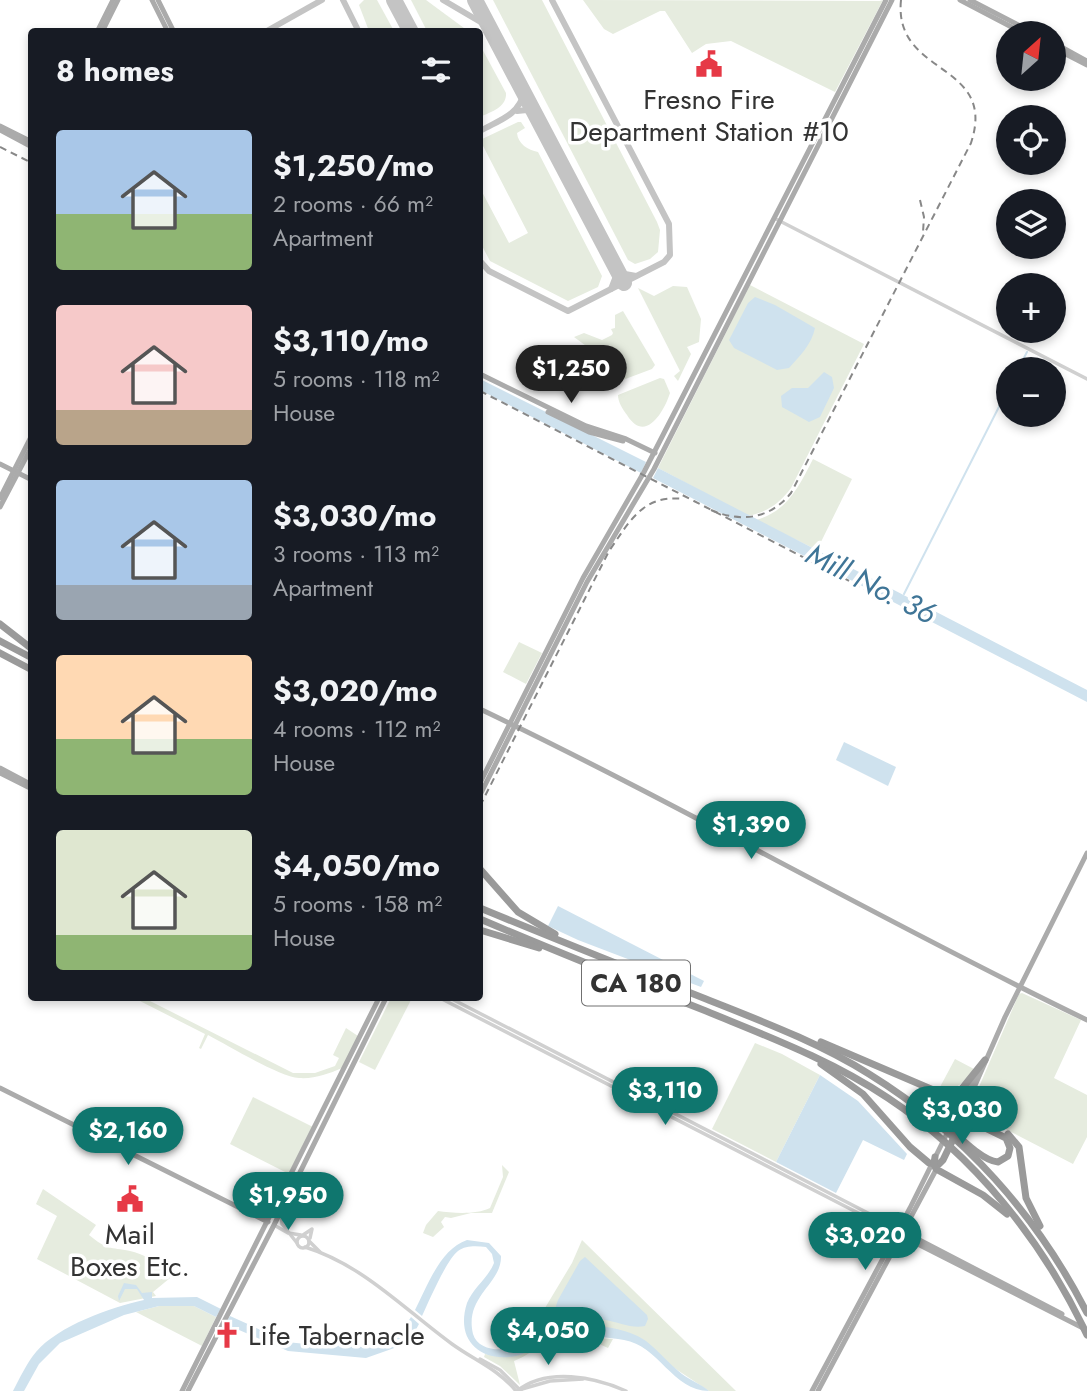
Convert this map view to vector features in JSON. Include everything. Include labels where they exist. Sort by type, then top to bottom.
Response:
[{"type":"highway","points":[[0,624],[28,646]]},
{"type":"highway","points":[[0,641],[28,656]]},
{"type":"highway","points":[[2,654],[28,668]]},
{"type":"highway","points":[[483,872],[523,915],[600,957]]},
{"type":"highway","name":"CA 180","points":[[483,909],[823,1048],[896,1092],[962,1141],[1015,1202],[1063,1270],[1087,1313]]},
{"type":"highway","name":"CA 180","points":[[483,920],[787,1044],[863,1082],[899,1105],[956,1153],[1010,1211],[1040,1252],[1087,1331]]},
{"type":"highway","points":[[483,931],[596,967]]},
{"type":"highway","points":[[765,1023],[802,1034],[942,1095],[960,1091],[985,1059]]},
{"type":"highway","points":[[787,1044],[851,1083],[915,1152],[996,1204],[1040,1252]]},
{"type":"highway","points":[[961,1113],[1005,1133],[1017,1144],[1028,1203],[1063,1270]]},
{"type":"highway","points":[[935,1164],[943,1160],[962,1123],[967,1120],[1006,1138],[1010,1145],[1009,1153],[1003,1161],[990,1161],[962,1141]]},
{"type":"main road","points":[[102,28],[115,0]]},
{"type":"main road","points":[[152,0],[166,28]]},
{"type":"main road","points":[[158,0],[172,28]]},
{"type":"main road","points":[[483,788],[583,578],[649,471],[886,0]]},
{"type":"main road","points":[[776,220],[892,0]]},
{"type":"main road","points":[[960,0],[1001,21]]},
{"type":"main road","points":[[970,0],[1011,21]]},
{"type":"main road","points":[[1066,52],[1087,63]]},
{"type":"main road","points":[[0,128],[28,142]]},
{"type":"main road","points":[[483,376],[657,455]]},
{"type":"main road","points":[[483,377],[571,424],[657,455]]},
{"type":"main road","points":[[571,424],[600,431]]},
{"type":"main road","points":[[0,508],[28,444]]},
{"type":"main road","points":[[0,498],[28,452]]},
{"type":"main road","points":[[0,464],[28,478]]},
{"type":"main road","points":[[483,710],[1087,1020]]},
{"type":"main road","points":[[483,778],[512,725]]},
{"type":"main road","points":[[0,771],[28,785]]},
{"type":"main road","points":[[818,1391],[878,1280],[961,1113],[1019,987],[1087,853]]},
{"type":"main road","points":[[369,1031],[378,1001]]},
{"type":"main road","points":[[182,1391],[271,1224],[378,1001]]},
{"type":"main road","points":[[224,1315],[233,1290],[271,1224],[281,1212],[384,1001]]},
{"type":"main road","points":[[361,1048],[359,1044],[368,1027],[370,1016]]},
{"type":"main road","points":[[0,1088],[271,1224]]},
{"type":"main road","points":[[300,1172],[298,1168],[309,1140]]},
{"type":"main road","points":[[812,1391],[885,1255],[901,1232]]},
{"type":"main road","points":[[901,1232],[1087,1331]]},
{"type":"main road","points":[[878,1280],[885,1255]]},
{"type":"main road","points":[[189,1390],[212,1337]]},
{"type":"main road","points":[[189,1390],[188,1385],[196,1363]]},
{"type":"street","points":[[776,220],[1087,379]]},
{"type":"street","points":[[446,1001],[901,1232]]},
{"type":"street","points":[[456,1001],[901,1232]]},
{"type":"street","points":[[694,1128],[721,1137]]},
{"type":"street","points":[[281,1212],[281,1223],[297,1242],[362,1274],[454,1346],[500,1370],[519,1391],[533,1383],[557,1377],[603,1382],[626,1391]]},
{"type":"street","points":[[271,1224],[288,1233],[303,1236],[320,1252]]},
{"type":"street","points":[[297,1242],[312,1229],[305,1247]]},
{"type":"shaded area","points":[[364,0],[377,0],[392,28],[368,28],[359,5]]},
{"type":"shaded area","points":[[411,0],[426,0],[464,28],[425,28]]},
{"type":"shaded area","points":[[493,0],[542,0],[657,222],[660,230],[658,252],[650,259],[635,264],[628,260]]},
{"type":"shaded area","points":[[583,0],[883,0],[835,92],[731,41],[706,44],[692,53],[665,11],[613,34],[604,29]]},
{"type":"shaded area","points":[[483,51],[506,93],[504,102],[483,116]]},
{"type":"shaded area","points":[[521,122],[525,128],[517,133],[519,140],[527,148],[538,152],[602,276],[598,287],[568,301],[490,261],[483,248],[483,194],[509,243],[528,233],[483,146],[483,139]]},
{"type":"shaded area","points":[[750,285],[864,344],[791,488],[772,506],[748,516],[658,468]]},
{"type":"shaded area","points":[[673,286],[687,287],[701,319],[699,342],[687,347],[691,354],[678,381],[674,376],[680,371],[638,288],[654,296]]},
{"type":"shaded area","points":[[623,311],[655,365],[652,369],[612,384],[593,351],[574,337],[584,333],[602,340],[612,335],[615,315]]},
{"type":"shaded area","points":[[660,378],[664,379],[670,393],[667,401],[653,422],[640,426],[627,415],[618,395]]},
{"type":"shaded area","points":[[813,459],[852,479],[817,550],[756,520],[784,504],[797,488]]},
{"type":"shaded area","points":[[519,642],[542,653],[526,684],[503,672]]},
{"type":"shaded area","points":[[1019,994],[1081,1020],[1054,1078],[1087,1095],[1087,1137],[1073,1164],[969,1110]]},
{"type":"shaded area","points":[[140,1001],[150,1001],[293,1073],[315,1073],[335,1066],[339,1058],[333,1055],[346,1028],[358,1036],[342,1068],[321,1076],[299,1078],[267,1066],[208,1035],[201,1049],[199,1048],[205,1034]]},
{"type":"shaded area","points":[[390,1001],[410,1001],[375,1070],[359,1062]]},
{"type":"shaded area","points":[[755,1043],[820,1075],[776,1162],[712,1129]]},
{"type":"shaded area","points":[[955,1059],[974,1069],[956,1087],[940,1087]]},
{"type":"shaded area","points":[[253,1097],[313,1127],[289,1174],[230,1144]]},
{"type":"shaded area","points":[[502,1165],[509,1172],[492,1213],[471,1213],[490,1208],[503,1177]]},
{"type":"shaded area","points":[[43,1189],[96,1225],[89,1235],[100,1243],[140,1254],[167,1268],[170,1278],[153,1292],[156,1296],[120,1303],[37,1259],[57,1216],[36,1204]]},
{"type":"shaded area","points":[[438,1211],[471,1213],[445,1217],[441,1222],[444,1227],[433,1237],[423,1233]]},
{"type":"shaded area","points":[[582,1240],[736,1391],[709,1391],[617,1330],[563,1325],[535,1334],[529,1328],[525,1330],[523,1325],[533,1323],[539,1318],[572,1263]]},
{"type":"shaded area","points":[[159,1306],[194,1306],[216,1317],[202,1346],[136,1312]]},
{"type":"shaded area","points":[[557,1336],[613,1339],[608,1348],[576,1338],[543,1344],[514,1361],[520,1385],[500,1366],[484,1357],[485,1354],[516,1356]]},
{"type":"water","points":[[755,297],[815,328],[808,345],[789,368],[777,370],[734,348],[729,340],[748,303]]},
{"type":"water","points":[[824,372],[832,377],[834,388],[820,417],[809,422],[782,407],[781,396],[792,388],[808,388]]},
{"type":"water","points":[[483,380],[646,462],[641,473],[483,392]]},
{"type":"water","name":"Mill No. 36","points":[[658,468],[1087,690],[1087,702],[653,478]]},
{"type":"water","points":[[844,742],[896,767],[888,786],[836,760]]},
{"type":"water","points":[[558,906],[704,981],[701,987],[548,926]]},
{"type":"water","points":[[820,1075],[858,1101],[907,1154],[904,1160],[863,1140],[836,1193],[776,1162]]},
{"type":"water","points":[[467,1240],[489,1243],[501,1256],[496,1275],[474,1310],[473,1334],[480,1344],[493,1349],[513,1347],[545,1330],[563,1325],[617,1329],[646,1341],[682,1374],[709,1391],[685,1384],[647,1350],[624,1340],[559,1336],[516,1356],[491,1356],[482,1352],[468,1338],[464,1316],[467,1303],[494,1263],[492,1254],[486,1247],[464,1248],[454,1255],[422,1316],[415,1310],[435,1270],[449,1252]]},
{"type":"water","points":[[585,1257],[647,1315],[645,1326],[630,1326],[605,1320],[565,1319],[553,1315],[558,1300],[580,1261]]},
{"type":"water","points":[[124,1283],[136,1285],[142,1293],[152,1292],[152,1298],[197,1297],[221,1309],[216,1317],[194,1306],[159,1306],[124,1315],[60,1343],[39,1364],[24,1391],[13,1391],[36,1352],[58,1334],[116,1307],[144,1300],[137,1289],[125,1289],[119,1301],[118,1296]]},
{"type":"water","points":[[230,1316],[287,1342],[315,1345],[336,1343],[362,1347],[400,1334],[411,1317],[419,1324],[413,1335],[400,1346],[366,1358],[288,1351],[225,1324]]},
{"type":"waterway","points":[[1024,357],[1027,352]]},
{"type":"waterway","name":"Mill No. 36","points":[[904,594],[996,413]]},
{"type":"taxiway","points":[[272,28],[322,0]]},
{"type":"taxiway","points":[[343,0],[357,28]]},
{"type":"taxiway","points":[[443,0],[489,27]]},
{"type":"taxiway","points":[[483,264],[489,271],[568,311],[664,262],[670,255],[669,224],[552,0]]},
{"type":"taxiway","points":[[483,129],[512,112],[524,93]]},
{"type":"taxiway","points":[[517,111],[527,110],[534,113]]},
{"type":"taxiway","points":[[611,289],[616,276],[612,261]]},
{"type":"taxiway","points":[[615,266],[625,274],[636,276]]},
{"type":"runway","points":[[394,0],[409,28]]},
{"type":"runway","points":[[475,0],[624,283]]},
{"type":"railway","points":[[711,510],[733,516],[754,516],[774,508],[791,493],[971,143],[975,116],[970,97],[959,82],[912,43],[903,25],[901,0]]},
{"type":"railway","points":[[0,147],[28,161]]},
{"type":"railway","points":[[920,200],[924,217],[923,232]]},
{"type":"railway","points":[[483,393],[867,590]]},
{"type":"railway","points":[[483,800],[609,551],[631,520],[648,505],[658,501],[684,499]]},
{"type":"place","name":"Fresno Fire Department Station #10","points":[[709,64]]},
{"type":"place","name":"Mail Boxes Etc.","points":[[130,1199]]},
{"type":"place","name":"Life Tabernacle","points":[[227,1335]]}]
